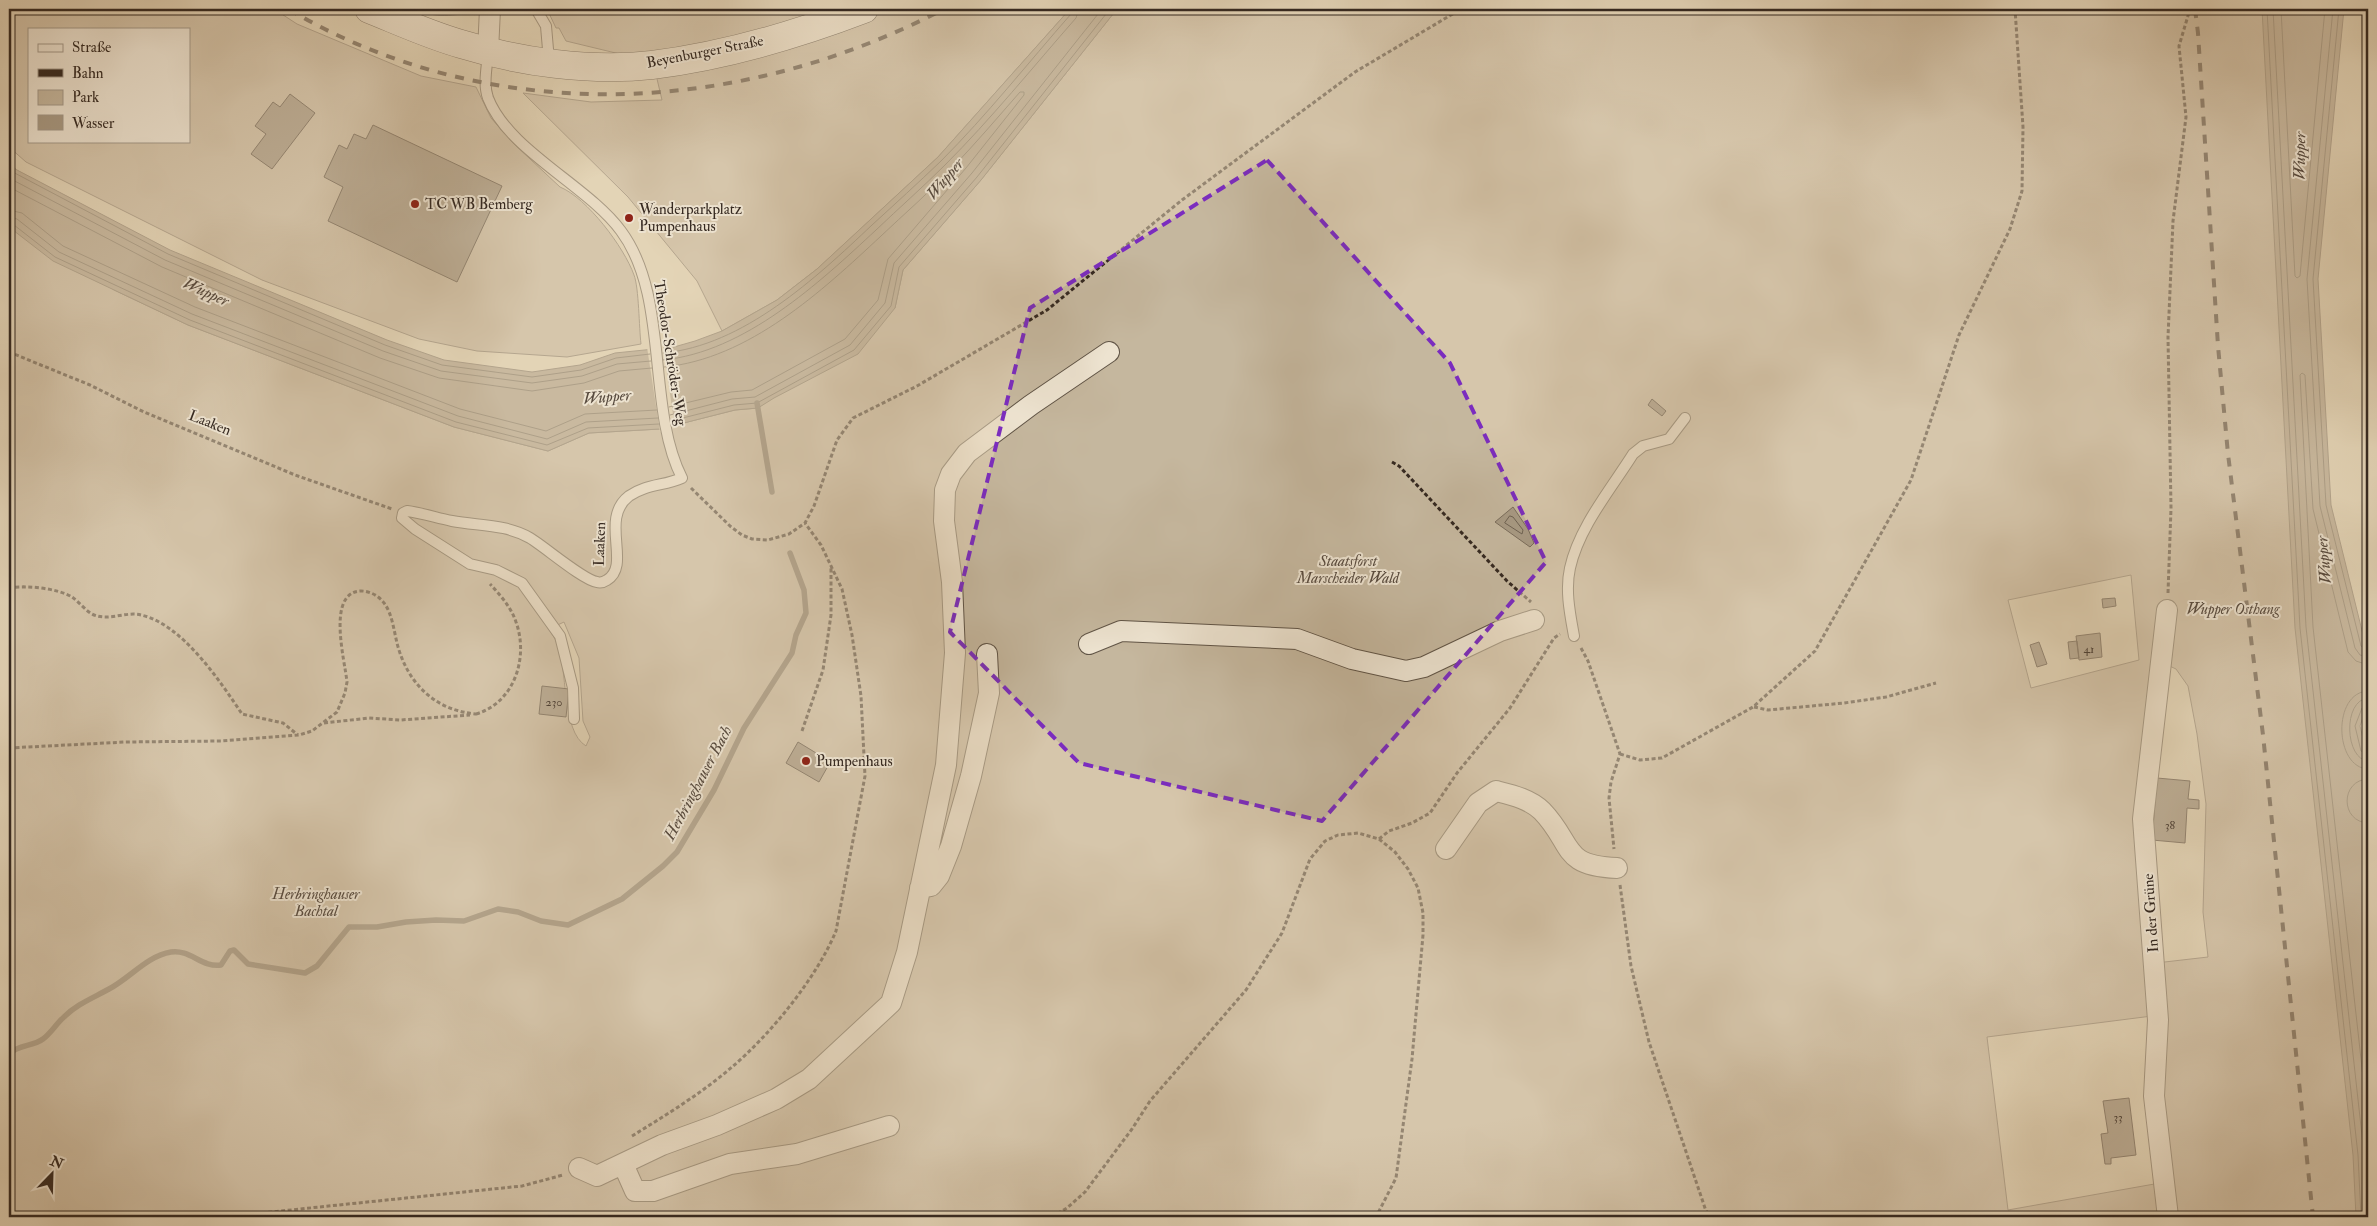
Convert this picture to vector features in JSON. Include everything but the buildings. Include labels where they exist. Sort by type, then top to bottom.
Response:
[{"type":"main road","name":"Beyenburger Straße","points":[[369,9],[423,31],[488,51],[549,62],[606,66],[651,65],[742,48],[864,9]]},
{"type":"street","points":[[488,51],[490,9]]},
{"type":"street","points":[[579,1168],[597,1176],[662,1145],[717,1125],[776,1098],[809,1079],[891,1003],[907,952],[946,765],[955,653],[952,582],[944,521],[945,490],[951,474],[967,453],[1031,405],[1109,352]]},
{"type":"street","name":"In der Grüne","points":[[2167,610],[2143,819],[2158,1020],[2154,1096],[2168,1217]]},
{"type":"street","points":[[1089,644],[1121,631],[1297,639],[1352,659],[1406,671],[1424,667],[1535,613]]},
{"type":"street","points":[[920,888],[931,886],[939,876],[951,846],[970,776],[989,693],[987,654]]},
{"type":"street","points":[[1446,849],[1478,803],[1496,791],[1517,796],[1541,810],[1558,831],[1573,857],[1592,866],[1617,868]]},
{"type":"street","points":[[623,1164],[635,1190],[653,1191],[730,1164],[797,1154],[889,1126]]},
{"type":"lane","points":[[536,9],[546,26],[549,62]]},
{"type":"lane","name":"Theodor-Schröder-Weg","points":[[488,51],[486,83],[488,97],[497,115],[516,137],[606,214],[621,231],[632,249],[646,289],[667,431],[676,466],[682,478]]},
{"type":"lane","points":[[1574,636],[1568,593],[1570,569],[1584,531],[1632,454],[1643,446],[1669,439],[1685,418]]},
{"type":"lane","name":"Laaken","points":[[403,513],[407,511],[416,512],[452,521],[517,532],[556,555],[586,578],[596,582],[603,582],[610,579],[616,566],[614,520],[623,501],[650,485],[667,484],[682,478]]},
{"type":"lane","points":[[403,513],[404,522],[470,564],[496,570],[522,583],[560,636],[573,688],[574,719]]},
{"type":"path","points":[[682,478],[730,526],[752,539],[768,540],[789,534],[805,523],[814,506],[837,440],[853,418],[917,386],[1047,310],[1182,200],[1355,72],[1461,9]]},
{"type":"path","points":[[1620,754],[1640,760],[1662,758],[1753,707],[1815,651],[1911,480],[1959,335],[2010,229],[2022,191],[2023,127],[2015,9]]},
{"type":"path","points":[[2167,610],[2171,508],[2168,337],[2173,221],[2186,117],[2179,46],[2190,9]]},
{"type":"path","name":"Laaken","points":[[9,352],[90,385],[144,412],[286,471],[403,513]]},
{"type":"path","points":[[1392,462],[1399,466],[1535,613]]},
{"type":"path","points":[[624,1141],[701,1090],[739,1060],[764,1036],[813,976],[827,953],[836,931],[865,776],[861,696],[852,635],[842,588],[821,545],[805,523]]},
{"type":"path","points":[[324,723],[369,718],[400,720],[477,714],[492,708],[505,696],[518,670],[520,646],[517,624],[508,604],[470,564]]},
{"type":"path","points":[[802,731],[823,670],[831,615],[831,564]]},
{"type":"path","points":[[9,588],[23,586],[70,596],[93,615],[112,617],[141,614],[175,631],[221,682],[242,714],[283,723],[299,735]]},
{"type":"path","points":[[9,748],[125,742],[230,740],[299,735],[324,723],[337,712],[346,693],[347,682],[340,611],[346,597],[361,591],[374,594],[386,606],[402,660],[415,683],[441,705],[457,711],[477,714]]},
{"type":"path","points":[[1378,839],[1389,831],[1412,823],[1430,813],[1457,772],[1510,708],[1554,638],[1563,632],[1557,626]]},
{"type":"path","points":[[1574,636],[1588,661],[1620,754],[1608,798],[1630,966],[1649,1042],[1706,1211],[1712,1217]]},
{"type":"path","points":[[1753,707],[1768,710],[1844,703],[1886,697],[1936,683]]},
{"type":"path","points":[[1052,1217],[1068,1208],[1085,1192],[1132,1130],[1150,1101],[1246,990],[1282,933],[1310,859],[1325,841],[1338,834],[1358,833],[1378,839],[1399,857],[1418,888],[1423,913],[1424,935],[1412,1059],[1396,1178],[1376,1217]]},
{"type":"path","points":[[223,1217],[522,1186],[555,1179],[579,1168]]},
{"type":"highlighted area","points":[[1267,160],[1450,363],[1546,562],[1322,821],[1079,763],[950,632],[1030,308]]},
{"type":"green space","points":[[9,9],[274,9],[297,24],[421,76],[476,87],[491,118],[514,144],[560,187],[582,201],[593,212],[622,251],[636,281],[641,344],[567,357],[477,351],[419,339],[262,280],[26,162],[9,147]]},
{"type":"green space","points":[[421,9],[481,9],[474,15],[473,12],[437,15]]},
{"type":"green space","points":[[547,9],[1070,9],[938,157],[855,234],[817,269],[777,300],[722,331],[697,281],[628,197],[523,93],[591,102],[662,100],[653,62],[566,41],[559,28],[556,28]]},
{"type":"green space","name":"Staatsforst Marscheider Wald","points":[[1117,9],[2289,9],[2368,1217],[9,1217],[9,218],[114,290],[188,325],[454,427],[548,451],[589,433],[660,429],[735,410],[758,408],[895,308],[903,270],[981,180]],"holes":[[[2131,575],[2139,660],[2031,688],[2008,600]],[[564,622],[579,658],[583,721],[590,737],[586,746],[578,738],[572,727],[560,654],[556,641],[549,629]],[[2163,663],[2176,669],[2188,686],[2197,734],[2206,804],[2203,912],[2208,957],[2156,963],[2144,820]],[[2152,1016],[2160,1183],[2008,1210],[1987,1037]]]},
{"type":"water","name":"Wupper","points":[[1070,9],[1117,9],[981,180],[903,270],[895,308],[858,354],[758,408],[735,410],[660,429],[589,433],[548,451],[454,427],[188,325],[53,261],[9,227],[9,164],[17,170],[170,250],[387,340],[444,360],[532,372],[580,365],[615,353],[674,347],[722,331],[777,300],[817,269],[938,157]]},
{"type":"water","name":"Wupper","points":[[2262,9],[2344,9],[2318,279],[2331,505],[2368,655],[2368,703],[2360,726],[2368,759],[2368,783],[2365,801],[2368,817],[2368,1217],[2356,1217],[2353,1155],[2295,628]]},
{"type":"water","points":[[1513,507],[1528,529],[1534,543],[1530,547],[1495,522]]},
{"type":"pier","points":[[663,346],[675,428],[660,432],[647,347]]},
{"type":"waterway","name":"Herbringhauser Bach","points":[[757,403],[772,492]]},
{"type":"waterway","name":"Herbringhauser Bach","points":[[9,1054],[43,1039],[74,1008],[117,984],[162,954],[171,952],[184,953],[208,964],[221,965],[230,951],[234,950],[248,964],[305,973],[317,966],[349,927],[377,927],[406,922],[436,920],[464,921],[498,909],[518,912],[541,921],[568,925],[622,899],[663,866],[677,852],[714,790],[744,728],[792,653],[796,635],[806,613],[804,590],[790,553]]},
{"type":"railway","points":[[289,9],[320,27],[353,42],[386,56],[420,67],[486,83],[553,92],[620,94],[687,89],[754,78],[819,61],[882,38],[944,9]]},
{"type":"railway","points":[[2195,9],[2218,346],[2228,454],[2263,735],[2313,1217]]},
{"type":"place","name":"TC WB Bemberg","points":[[415,204]]},
{"type":"place","name":"Wanderparkplatz Pumpenhaus","points":[[629,218]]},
{"type":"place","name":"Pumpenhaus","points":[[806,761]]},
{"type":"park label","name":"Wupper Osthang","points":[[2233,609]]},
{"type":"park label","name":"Herbringhauser Bachtal","points":[[316,902]]}]
